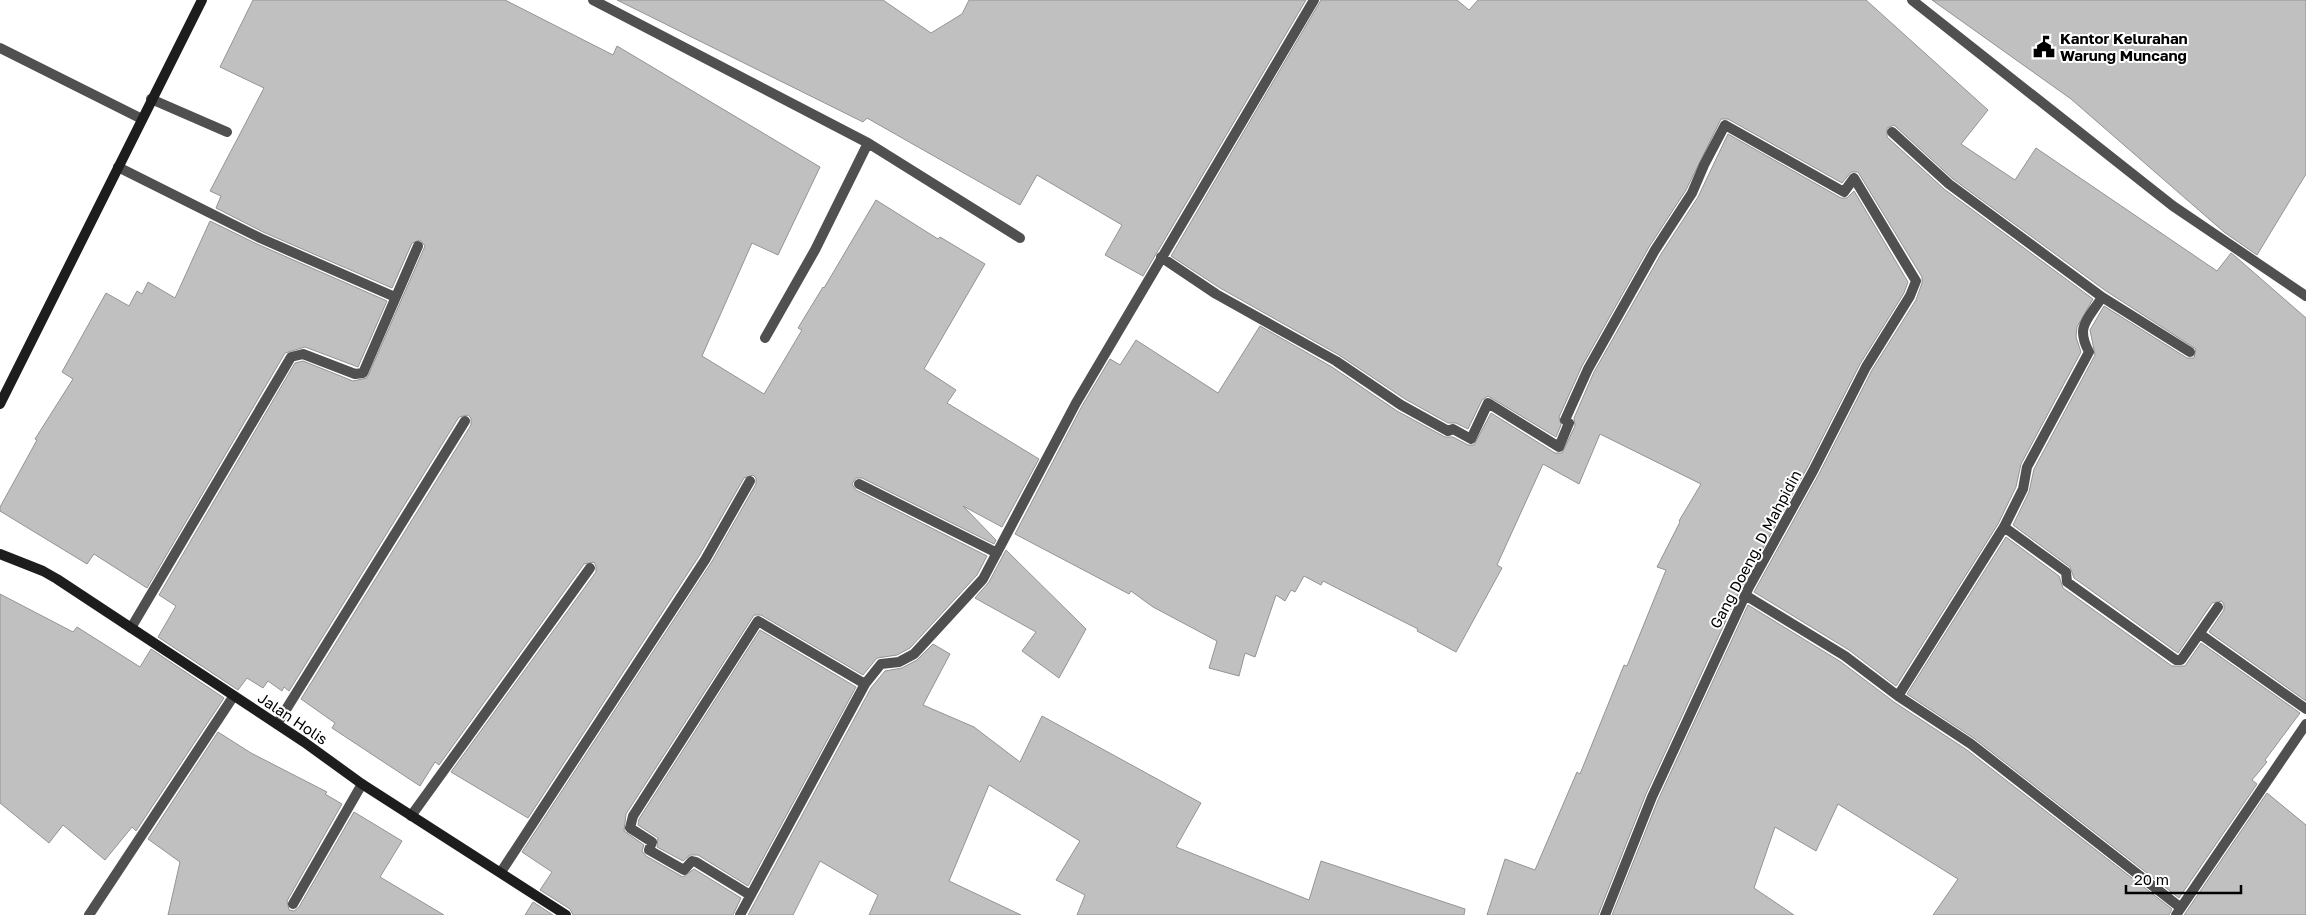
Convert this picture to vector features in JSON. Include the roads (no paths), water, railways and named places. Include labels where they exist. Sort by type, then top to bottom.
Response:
[{"type":"street","points":[[0,404],[202,0]]},
{"type":"street","points":[[592,0],[868,143],[1020,238]]},
{"type":"street","points":[[740,915],[865,684],[881,664],[899,662],[914,654],[983,579],[1076,403],[1314,0]]},
{"type":"street","points":[[1912,0],[2174,206],[2306,296]]},
{"type":"street","points":[[0,48],[142,119]]},
{"type":"street","points":[[151,99],[227,132]]},
{"type":"street","name":"Gang Doeng. D Mahpidin","points":[[1160,258],[1216,294],[1336,361],[1401,405],[1448,431],[1453,429],[1471,439],[1488,403],[1559,447],[1569,422],[1565,420],[1588,369],[1655,250],[1692,194],[1704,165],[1725,125],[1844,192],[1854,178],[1916,280],[1910,296],[1866,367],[1745,595],[1652,797],[1605,915]]},
{"type":"street","points":[[1892,132],[1949,184],[2102,297],[2190,352]]},
{"type":"street","points":[[765,338],[816,250],[868,143]]},
{"type":"street","points":[[118,167],[260,238],[396,297]]},
{"type":"street","points":[[131,628],[291,357],[296,354],[303,354],[355,374],[363,373],[418,246]]},
{"type":"street","points":[[1898,696],[2004,528],[2023,489],[2028,467],[2089,352],[2082,338],[2082,329],[2102,297]]},
{"type":"street","points":[[277,724],[464,421]]},
{"type":"street","points":[[501,872],[705,560],[750,481]]},
{"type":"street","points":[[859,484],[997,552]]},
{"type":"street","points":[[2004,528],[2066,572],[2067,582],[2176,660],[2181,660],[2218,607]]},
{"type":"street","name":"Jalan Holis","points":[[0,554],[43,571],[277,724],[362,784],[566,915]]},
{"type":"street","points":[[411,816],[590,568]]},
{"type":"street","points":[[1745,595],[1845,656],[1898,696],[1971,744],[2178,912],[2306,724]]},
{"type":"street","points":[[750,895],[696,862],[692,862],[684,870],[649,850],[652,842],[649,838],[630,828],[633,816],[758,621],[865,684]]},
{"type":"street","points":[[2200,634],[2306,710]]},
{"type":"street","points":[[89,915],[233,697]]},
{"type":"street","points":[[293,904],[362,784]]},
{"type":"place","name":"Kantor Kelurahan Warung Muncang","points":[[2044,47]]}]
